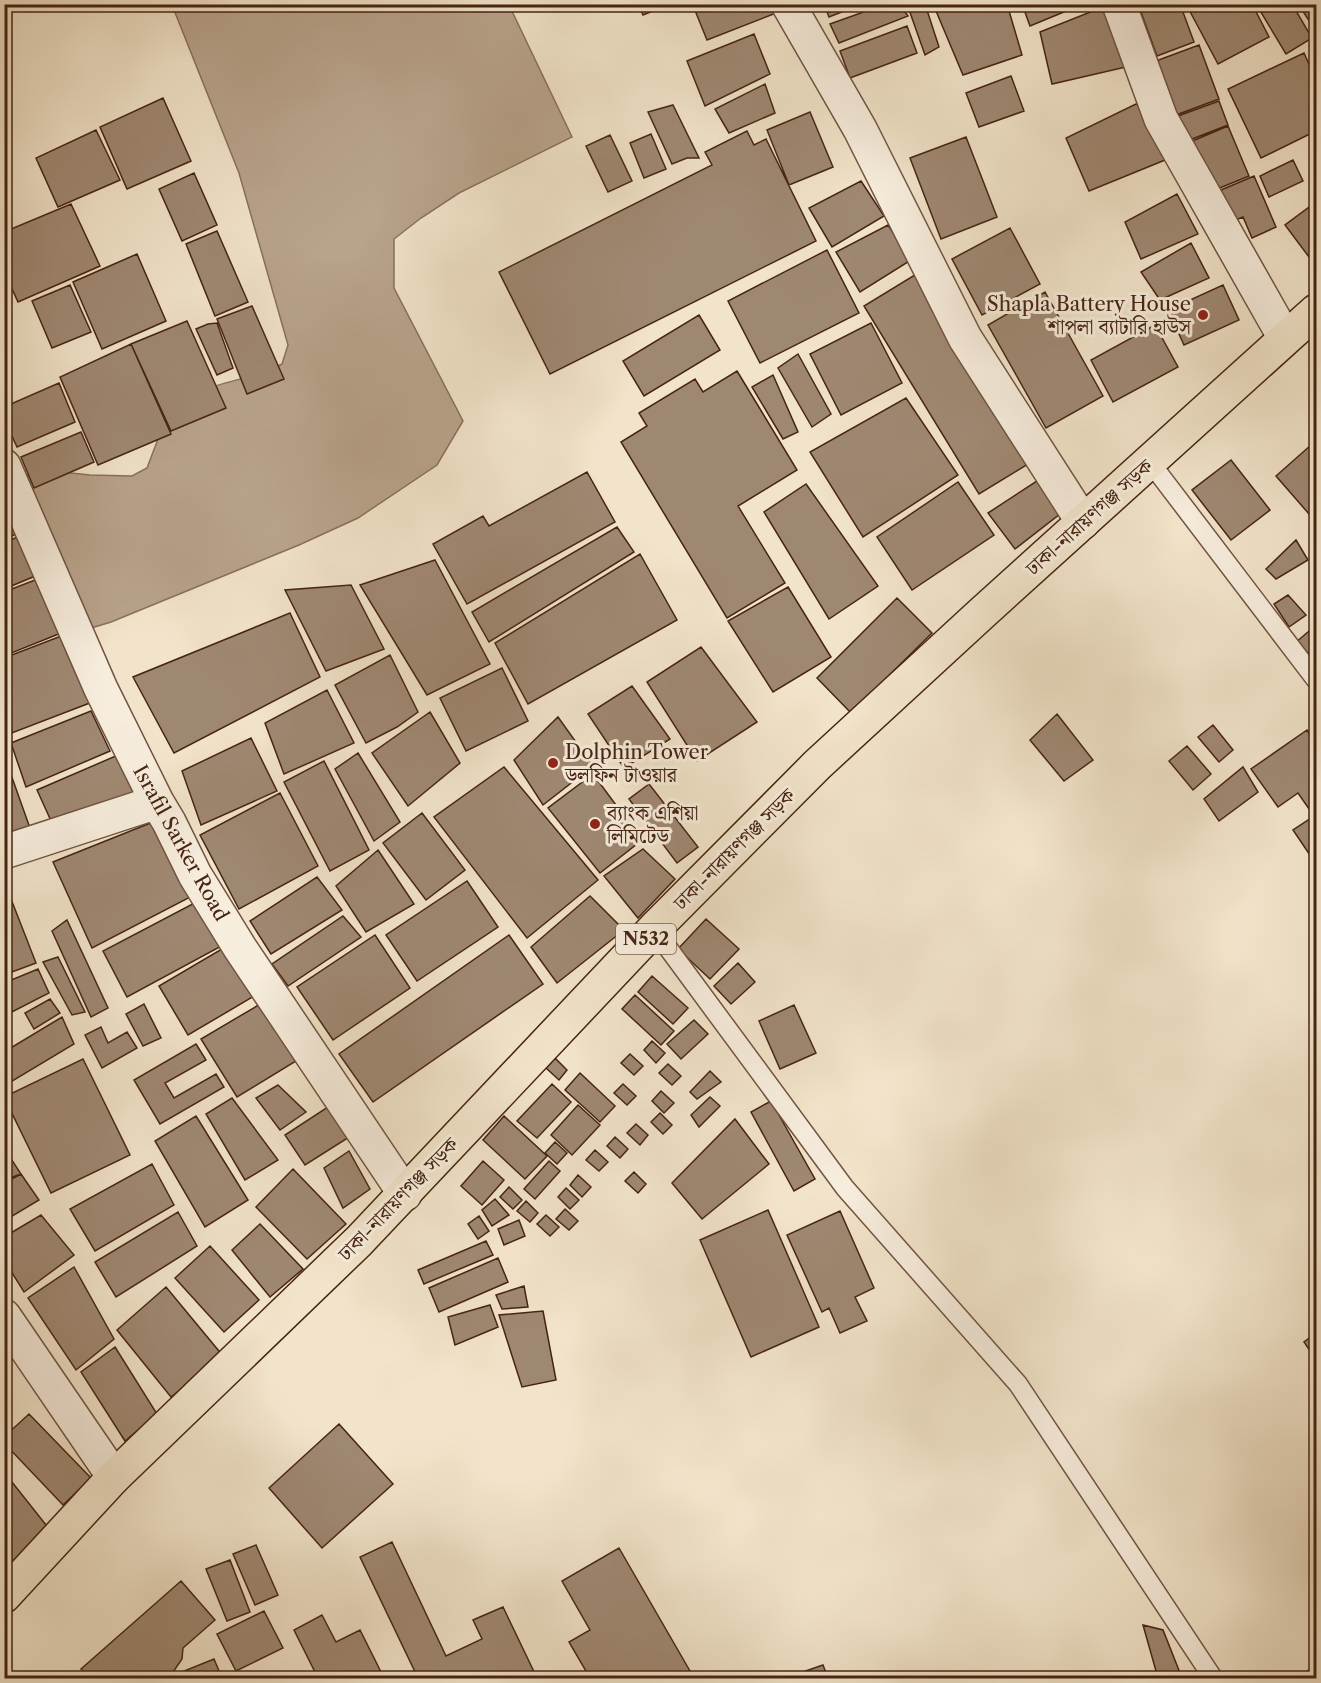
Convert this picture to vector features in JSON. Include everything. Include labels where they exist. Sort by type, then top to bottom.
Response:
[{"type":"highway","name":"ঢাকা-নারায়ণগঞ্জ সড়ক","points":[[4,1596],[114,1477],[405,1194],[654,929],[817,765],[1317,311]]},
{"type":"street","points":[[788,4],[860,129],[965,338],[1083,522]]},
{"type":"street","points":[[1119,4],[1161,119],[1285,338]]},
{"type":"street","name":"Israfil Sarker Road","points":[[4,466],[101,689],[195,874],[240,948],[405,1194]]},
{"type":"street","points":[[4,852],[157,802]]},
{"type":"street","points":[[4,1316],[114,1477]]},
{"type":"lane","points":[[1150,462],[1317,680]]},
{"type":"lane","points":[[654,929],[845,1188],[1018,1384],[1213,1678]]},
{"type":"shaded area","points":[[172,5],[509,5],[572,137],[459,193],[394,239],[394,288],[463,421],[437,465],[358,518],[299,545],[111,622],[91,628],[21,483],[33,469],[90,475],[132,476],[147,468],[158,439],[157,416],[169,405],[200,391],[267,371],[282,364],[288,345],[239,173]]},
{"type":"building","points":[[638,4],[670,4],[643,15]]},
{"type":"building","points":[[704,4],[772,4],[776,13],[707,40],[694,8]]},
{"type":"building","points":[[824,4],[862,4],[829,17]]},
{"type":"building","points":[[886,4],[899,4],[908,16],[839,43],[830,24]]},
{"type":"building","points":[[907,4],[925,4],[939,47],[925,55]]},
{"type":"building","points":[[954,4],[1007,4],[1022,55],[963,75],[936,11]]},
{"type":"building","points":[[1022,4],[1069,4],[1071,9],[1030,26]]},
{"type":"building","points":[[1138,4],[1180,4],[1194,42],[1157,56]]},
{"type":"building","points":[[1186,4],[1252,4],[1269,37],[1218,64]]},
{"type":"building","points":[[1256,4],[1292,4],[1312,38],[1286,54]]},
{"type":"building","points":[[1298,4],[1316,4],[1316,31]]},
{"type":"building","points":[[1103,7],[1126,67],[1052,84],[1040,32]]},
{"type":"building","points":[[907,26],[917,53],[850,78],[840,51]]},
{"type":"building","points":[[754,34],[770,74],[705,106],[687,61]]},
{"type":"building","points":[[1199,45],[1219,99],[1176,115],[1156,61]]},
{"type":"building","points":[[1304,53],[1316,80],[1316,131],[1261,158],[1228,89]]},
{"type":"building","points":[[1011,76],[1024,111],[979,127],[966,93]]},
{"type":"building","points":[[765,84],[775,113],[729,133],[715,109]]},
{"type":"building","points":[[163,98],[191,161],[127,189],[100,127]]},
{"type":"building","points":[[1219,101],[1228,125],[1187,141],[1178,116]]},
{"type":"building","points":[[1138,103],[1165,160],[1089,191],[1066,138]]},
{"type":"building","points":[[673,105],[699,158],[687,158],[672,164],[648,112]]},
{"type":"building","points":[[810,112],[833,167],[789,185],[767,130]]},
{"type":"building","points":[[1228,126],[1249,176],[1210,192],[1190,142]]},
{"type":"building","points":[[96,130],[120,180],[58,207],[36,158]]},
{"type":"building","points":[[747,131],[754,145],[766,139],[816,241],[550,374],[499,272],[712,165],[705,152]]},
{"type":"building","points":[[651,134],[666,169],[644,178],[630,143]]},
{"type":"building","points":[[610,135],[632,181],[608,192],[586,146]]},
{"type":"building","points":[[966,137],[997,217],[941,239],[910,158]]},
{"type":"building","points":[[1293,160],[1303,181],[1269,197],[1260,176]]},
{"type":"building","points":[[194,173],[217,225],[182,241],[159,189]]},
{"type":"building","points":[[1254,176],[1276,227],[1252,238],[1243,217],[1228,223],[1214,193]]},
{"type":"building","points":[[861,181],[884,216],[832,247],[809,208]]},
{"type":"building","points":[[1177,194],[1198,234],[1141,259],[1125,222]]},
{"type":"building","points":[[1316,202],[1316,258],[1312,261],[1285,225]]},
{"type":"building","points":[[71,204],[100,266],[18,302],[4,271],[4,232]]},
{"type":"building","points":[[888,225],[911,260],[860,292],[836,252]]},
{"type":"building","points":[[1010,228],[1040,284],[982,315],[952,259]]},
{"type":"building","points":[[217,231],[248,302],[215,316],[186,244]]},
{"type":"building","points":[[1191,243],[1209,278],[1160,300],[1141,272]]},
{"type":"building","points":[[827,250],[859,313],[760,363],[728,301]]},
{"type":"building","points":[[137,254],[166,321],[102,349],[73,282]]},
{"type":"building","points":[[918,273],[1033,461],[979,494],[864,306]]},
{"type":"building","points":[[70,285],[91,332],[52,348],[32,301]]},
{"type":"building","name":"Shapla Battery House শাপলা ব্যাটারি হাউস","points":[[1223,285],[1239,320],[1184,345],[1168,310]]},
{"type":"building","points":[[1045,292],[1103,396],[1046,428],[988,325]]},
{"type":"building","points":[[252,306],[284,379],[247,394],[217,319]]},
{"type":"building","points":[[699,315],[720,350],[644,396],[623,361]]},
{"type":"building","points":[[187,321],[226,408],[171,431],[131,344]]},
{"type":"building","points":[[217,323],[233,368],[217,375],[196,329]]},
{"type":"building","points":[[871,323],[902,383],[841,415],[810,354]]},
{"type":"building","points":[[1155,325],[1178,367],[1113,402],[1091,360]]},
{"type":"building","points":[[131,344],[171,434],[98,465],[60,377]]},
{"type":"building","points":[[798,354],[831,414],[812,427],[778,368]]},
{"type":"building","points":[[737,371],[797,470],[738,506],[785,583],[727,618],[621,442],[647,426],[639,413],[695,379],[703,392]]},
{"type":"building","points":[[773,375],[798,432],[783,439],[752,387]]},
{"type":"building","points":[[59,383],[75,422],[17,447],[4,419],[4,407]]},
{"type":"building","points":[[906,398],[958,475],[863,537],[810,452]]},
{"type":"building","points":[[81,432],[94,462],[34,488],[21,457]]},
{"type":"building","points":[[1311,445],[1316,452],[1316,522],[1276,476]]},
{"type":"building","points":[[1231,460],[1270,510],[1231,540],[1192,490]]},
{"type":"building","points":[[587,472],[615,522],[467,604],[433,544],[483,516],[489,526]]},
{"type":"building","points":[[1040,479],[1069,507],[1015,549],[988,513]]},
{"type":"building","points":[[958,482],[994,535],[912,590],[877,537]]},
{"type":"building","points":[[806,484],[878,586],[829,619],[764,512]]},
{"type":"building","points":[[4,501],[19,533],[4,539]]},
{"type":"building","points":[[617,527],[634,552],[489,642],[472,612]]},
{"type":"building","points":[[24,534],[40,574],[4,589],[4,543]]},
{"type":"building","points":[[1296,540],[1308,560],[1276,579],[1266,569]]},
{"type":"building","points":[[640,554],[677,620],[528,704],[495,643]]},
{"type":"building","points":[[435,560],[490,664],[427,695],[360,585]]},
{"type":"building","points":[[43,577],[66,631],[4,656],[4,592]]},
{"type":"building","points":[[351,585],[384,649],[326,671],[285,590]]},
{"type":"building","points":[[788,587],[831,657],[773,692],[728,621]]},
{"type":"building","points":[[1288,595],[1306,615],[1289,627],[1274,604]]},
{"type":"building","points":[[897,598],[932,633],[851,713],[817,678]]},
{"type":"building","points":[[290,613],[320,677],[174,753],[133,677]]},
{"type":"building","points":[[1316,627],[1316,668],[1295,643]]},
{"type":"building","points":[[69,633],[95,701],[4,736],[4,658]]},
{"type":"building","points":[[701,647],[757,722],[697,761],[647,682]]},
{"type":"building","points":[[390,655],[418,712],[397,727],[366,743],[335,685]]},
{"type":"building","points":[[502,668],[528,721],[466,751],[440,698]]},
{"type":"building","points":[[632,686],[670,739],[624,768],[588,714]]},
{"type":"building","points":[[327,690],[354,743],[284,774],[265,723]]},
{"type":"building","points":[[91,711],[110,751],[26,787],[11,743]]},
{"type":"building","points":[[430,712],[460,763],[408,806],[372,753]]},
{"type":"building","points":[[1057,714],[1093,760],[1064,781],[1030,740]]},
{"type":"building","name":"Dolphin Tower ডলফিন টাওয়ার","points":[[558,717],[593,766],[543,805],[514,760]]},
{"type":"building","points":[[1213,725],[1233,750],[1219,762],[1198,737]]},
{"type":"building","points":[[1307,730],[1316,744],[1316,864],[1293,830],[1314,816],[1298,793],[1278,807],[1251,769]]},
{"type":"building","points":[[251,738],[277,791],[201,825],[182,771]]},
{"type":"building","points":[[1187,746],[1211,774],[1193,790],[1169,761]]},
{"type":"building","points":[[125,752],[147,796],[57,834],[37,790]]},
{"type":"building","points":[[358,753],[400,822],[374,841],[335,769]]},
{"type":"building","points":[[4,755],[30,828],[4,839]]},
{"type":"building","points":[[324,761],[369,850],[330,871],[284,782]]},
{"type":"building","points":[[504,767],[598,880],[527,938],[434,817]]},
{"type":"building","points":[[1243,767],[1258,792],[1219,821],[1204,799]]},
{"type":"building","name":"ব্যাংক এশিয়া লিমিটেড","points":[[593,774],[642,840],[600,873],[548,808]]},
{"type":"building","points":[[649,784],[698,847],[677,863],[629,799]]},
{"type":"building","points":[[280,793],[318,866],[239,909],[200,835]]},
{"type":"building","points":[[422,813],[465,870],[426,900],[383,843]]},
{"type":"building","points":[[163,818],[198,893],[92,948],[53,862]]},
{"type":"building","points":[[643,849],[675,879],[638,918],[604,876]]},
{"type":"building","points":[[378,850],[414,904],[366,932],[336,886]]},
{"type":"building","points":[[317,877],[342,910],[271,954],[250,921]]},
{"type":"building","points":[[4,881],[36,963],[4,975]]},
{"type":"building","points":[[467,881],[498,927],[417,981],[386,935]]},
{"type":"building","points":[[590,896],[624,930],[557,983],[531,947]]},
{"type":"building","points":[[204,898],[227,943],[127,997],[103,951]]},
{"type":"building","points":[[343,916],[361,937],[288,986],[272,964]]},
{"type":"building","points":[[706,919],[739,949],[710,979],[678,949]]},
{"type":"building","points":[[67,920],[108,1008],[91,1017],[52,931]]},
{"type":"building","points":[[375,935],[410,988],[333,1040],[297,987]]},
{"type":"building","points":[[509,935],[543,984],[373,1102],[339,1054]]},
{"type":"building","points":[[232,943],[261,992],[188,1035],[159,986]]},
{"type":"building","points":[[58,957],[85,1012],[72,1015],[43,962]]},
{"type":"building","points":[[738,963],[755,982],[731,1004],[714,986]]},
{"type":"building","points":[[38,969],[49,993],[4,1016],[4,983]]},
{"type":"building","points":[[652,976],[688,1008],[673,1024],[638,992]]},
{"type":"building","points":[[635,995],[674,1031],[661,1045],[622,1009]]},
{"type":"building","points":[[50,999],[60,1013],[34,1029],[25,1013]]},
{"type":"building","points":[[262,1003],[296,1061],[237,1097],[201,1039]]},
{"type":"building","points":[[144,1004],[161,1038],[143,1046],[126,1014]]},
{"type":"building","points":[[794,1005],[816,1053],[780,1069],[759,1021]]},
{"type":"building","points":[[62,1017],[74,1044],[4,1086],[4,1052]]},
{"type":"building","points":[[694,1020],[708,1034],[681,1059],[667,1044]]},
{"type":"building","points":[[101,1027],[108,1043],[127,1032],[137,1048],[102,1068],[85,1035]]},
{"type":"building","points":[[652,1041],[665,1053],[656,1063],[644,1050]]},
{"type":"building","points":[[196,1044],[206,1060],[165,1083],[174,1098],[216,1074],[224,1087],[160,1124],[134,1080]]},
{"type":"building","points":[[630,1054],[643,1066],[634,1075],[621,1063]]},
{"type":"building","points":[[555,1058],[567,1070],[559,1080],[546,1068]]},
{"type":"building","points":[[83,1059],[130,1155],[51,1193],[4,1097]]},
{"type":"building","points":[[668,1064],[681,1076],[672,1085],[659,1073]]},
{"type":"building","points":[[710,1071],[721,1082],[697,1099],[690,1092]]},
{"type":"building","points":[[580,1073],[615,1106],[600,1122],[565,1090]]},
{"type":"building","points":[[552,1084],[571,1102],[537,1138],[517,1121]]},
{"type":"building","points":[[623,1084],[636,1096],[627,1105],[614,1093]]},
{"type":"building","points":[[278,1085],[306,1112],[280,1130],[256,1098]]},
{"type":"building","points":[[661,1091],[674,1103],[664,1113],[652,1101]]},
{"type":"building","points":[[710,1097],[720,1106],[699,1127],[691,1115]]},
{"type":"building","points":[[232,1098],[278,1160],[245,1180],[206,1114]]},
{"type":"building","points":[[771,1101],[815,1179],[794,1191],[751,1112]]},
{"type":"building","points":[[334,1103],[354,1134],[305,1165],[285,1135]]},
{"type":"building","points":[[578,1105],[600,1125],[572,1155],[551,1135]]},
{"type":"building","points":[[660,1113],[672,1125],[663,1134],[651,1122]]},
{"type":"building","points":[[196,1116],[248,1200],[205,1227],[155,1141]]},
{"type":"building","points":[[504,1116],[547,1156],[525,1179],[483,1140]]},
{"type":"building","points":[[735,1119],[769,1164],[702,1219],[672,1183]]},
{"type":"building","points":[[636,1124],[648,1135],[640,1145],[627,1133]]},
{"type":"building","points":[[615,1137],[628,1149],[620,1158],[607,1146]]},
{"type":"building","points":[[555,1142],[567,1153],[557,1164],[545,1153]]},
{"type":"building","points":[[4,1148],[21,1174],[4,1180]]},
{"type":"building","points":[[595,1150],[608,1162],[599,1171],[586,1160]]},
{"type":"building","points":[[349,1151],[370,1189],[343,1208],[324,1168]]},
{"type":"building","points":[[483,1161],[504,1180],[482,1205],[461,1186]]},
{"type":"building","points":[[549,1161],[560,1171],[535,1199],[524,1189]]},
{"type":"building","points":[[152,1164],[174,1205],[95,1251],[70,1209]]},
{"type":"building","points":[[293,1169],[346,1224],[307,1259],[256,1207]]},
{"type":"building","points":[[634,1172],[646,1184],[638,1193],[625,1181]]},
{"type":"building","points":[[21,1174],[39,1200],[4,1221],[4,1183]]},
{"type":"building","points":[[578,1175],[591,1187],[582,1197],[570,1185]]},
{"type":"building","points":[[509,1187],[522,1200],[513,1209],[500,1197]]},
{"type":"building","points":[[566,1188],[579,1200],[570,1209],[558,1197]]},
{"type":"building","points":[[495,1199],[509,1215],[492,1226],[482,1210]]},
{"type":"building","points":[[526,1201],[538,1213],[530,1222],[517,1211]]},
{"type":"building","points":[[565,1209],[578,1221],[569,1230],[556,1219]]},
{"type":"building","points":[[768,1210],[819,1327],[751,1357],[700,1240]]},
{"type":"building","points":[[840,1211],[874,1288],[855,1297],[867,1321],[840,1333],[829,1308],[822,1312],[787,1235]]},
{"type":"building","points":[[178,1212],[197,1246],[116,1297],[95,1262]]},
{"type":"building","points":[[41,1215],[74,1255],[24,1292],[4,1260],[4,1237]]},
{"type":"building","points":[[546,1215],[559,1227],[550,1236],[537,1224]]},
{"type":"building","points":[[479,1216],[489,1231],[478,1239],[468,1224]]},
{"type":"building","points":[[519,1220],[525,1236],[504,1245],[498,1229]]},
{"type":"building","points":[[260,1224],[303,1269],[270,1297],[232,1250]]},
{"type":"building","points":[[486,1241],[493,1255],[424,1284],[418,1270]]},
{"type":"building","points":[[210,1246],[259,1300],[224,1332],[175,1278]]},
{"type":"building","points":[[498,1258],[508,1282],[439,1312],[429,1288]]},
{"type":"building","points":[[74,1267],[114,1339],[76,1370],[28,1298]]},
{"type":"building","points":[[524,1286],[528,1307],[502,1309],[496,1295]]},
{"type":"building","points":[[166,1287],[223,1356],[171,1397],[117,1330]]},
{"type":"building","points":[[490,1305],[498,1327],[455,1345],[448,1317]]},
{"type":"building","points":[[543,1311],[556,1380],[522,1387],[499,1315]]},
{"type":"building","points":[[1316,1333],[1316,1360],[1304,1342]]},
{"type":"building","points":[[115,1347],[157,1414],[125,1441],[81,1372]]},
{"type":"building","points":[[29,1414],[91,1478],[63,1505],[4,1443],[4,1437]]},
{"type":"building","points":[[339,1424],[393,1484],[322,1548],[269,1488]]},
{"type":"building","points":[[4,1472],[50,1530],[4,1572]]},
{"type":"building","points":[[392,1542],[446,1656],[482,1639],[473,1620],[503,1607],[537,1678],[499,1678],[496,1673],[485,1678],[418,1678],[360,1557]]},
{"type":"building","points":[[256,1545],[278,1595],[255,1605],[233,1554]]},
{"type":"building","points":[[619,1548],[694,1678],[590,1678],[569,1642],[590,1630],[562,1581]]},
{"type":"building","points":[[230,1560],[250,1612],[227,1621],[206,1569]]},
{"type":"building","points":[[181,1581],[215,1620],[183,1648],[182,1659],[169,1678],[90,1678],[81,1669]]},
{"type":"building","points":[[264,1611],[283,1648],[236,1671],[217,1634]]},
{"type":"building","points":[[322,1615],[336,1642],[360,1630],[384,1678],[318,1678],[294,1630]]},
{"type":"building","points":[[1143,1625],[1163,1630],[1182,1678],[1158,1678]]},
{"type":"building","points":[[214,1659],[222,1678],[179,1678],[177,1674]]},
{"type":"building","points":[[823,1665],[828,1678],[788,1677]]},
{"type":"place","name":"Shapla Battery House শাপলা ব্যাটারি হাউস","points":[[1203,315]]},
{"type":"place","name":"Dolphin Tower ডলফিন টাওয়ার","points":[[553,763]]},
{"type":"place","name":"ব্যাংক এশিয়া লিমিটেড","points":[[595,824]]}]
